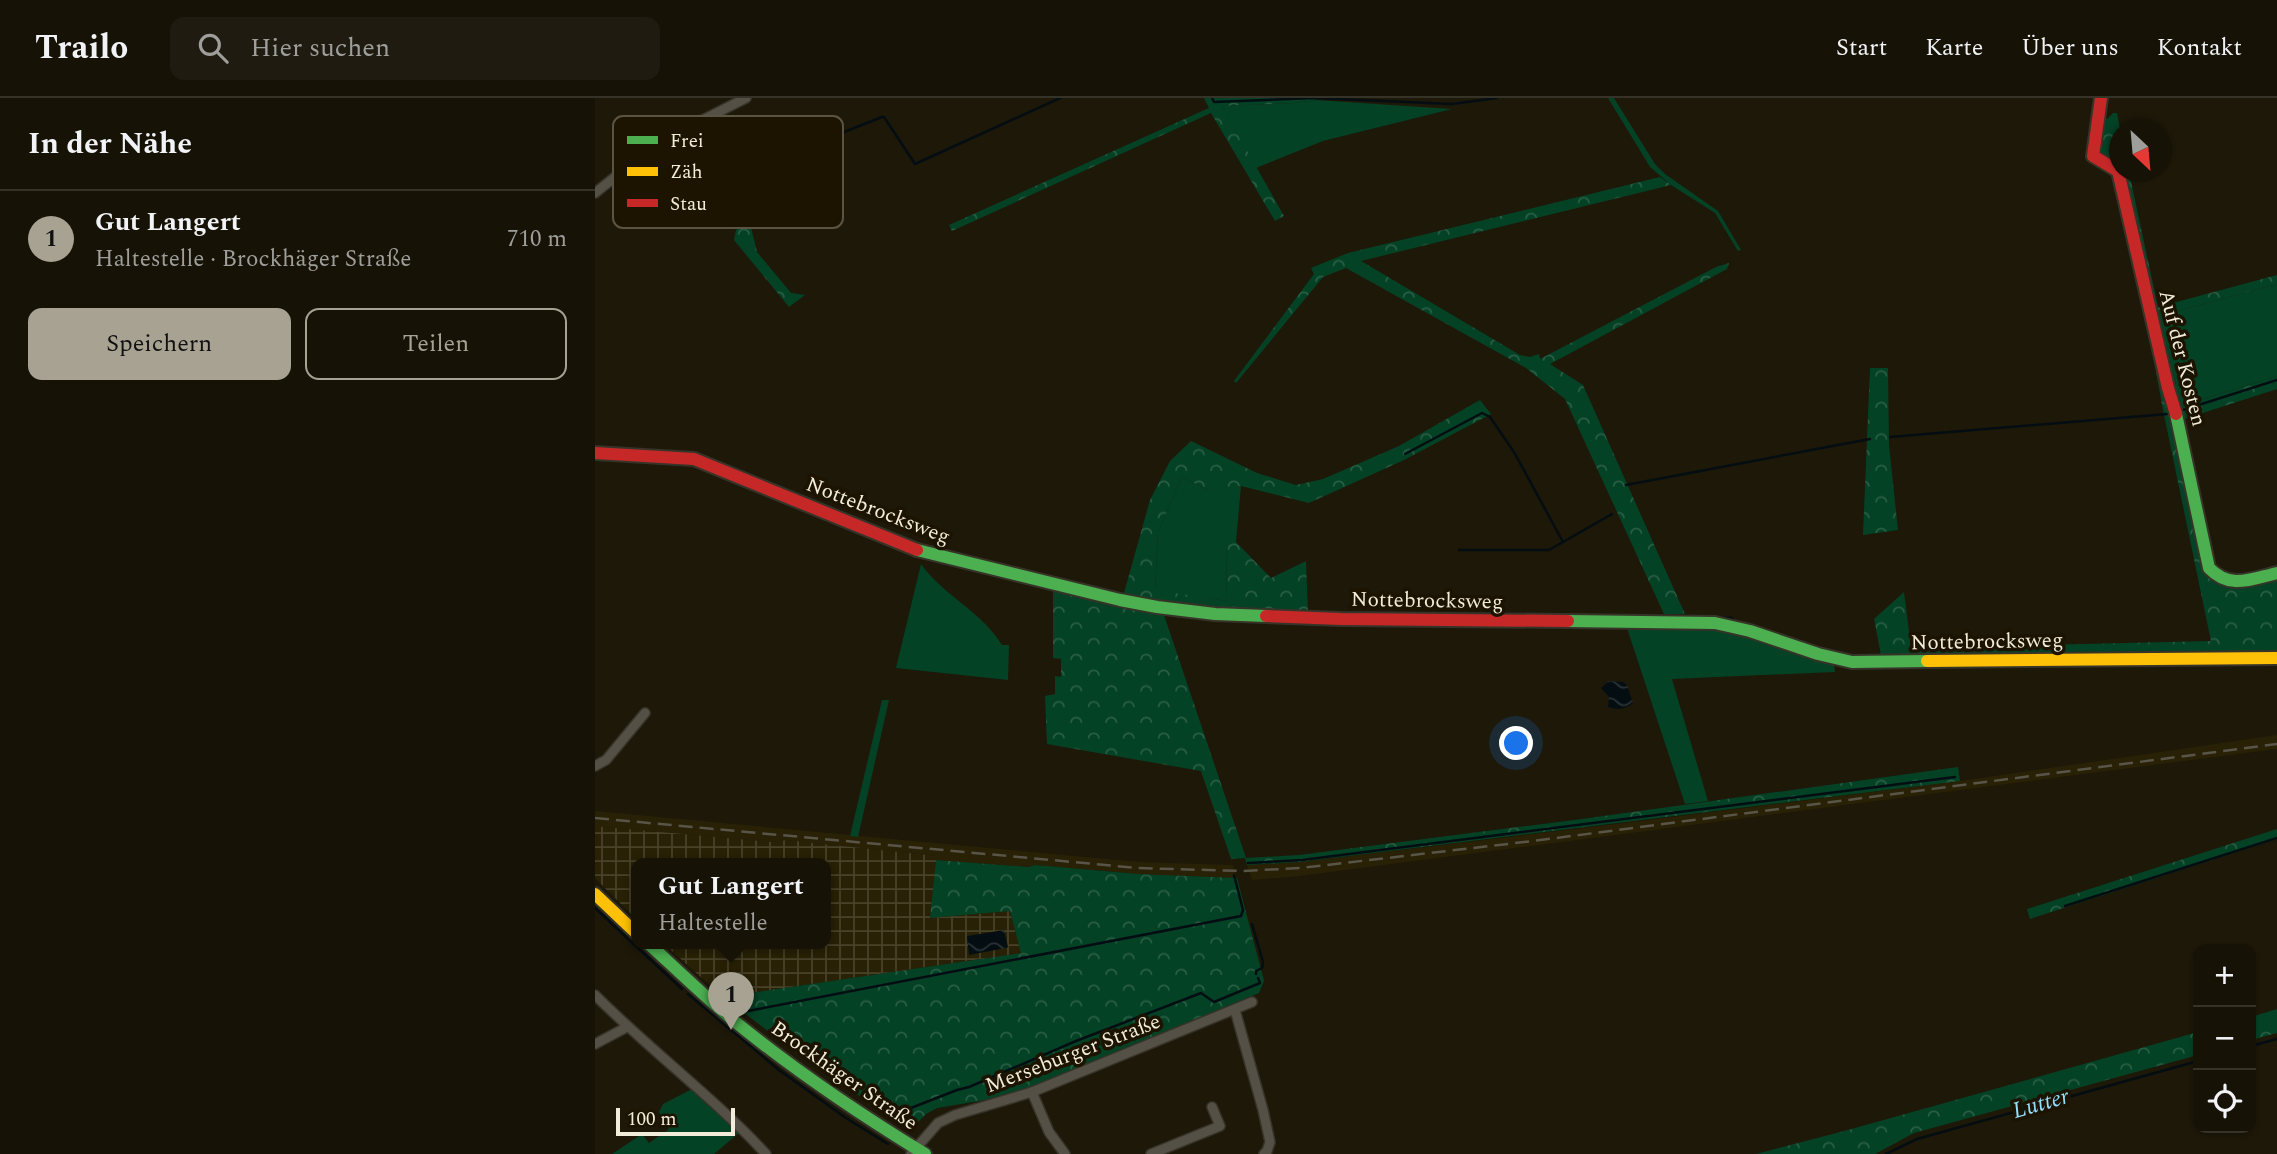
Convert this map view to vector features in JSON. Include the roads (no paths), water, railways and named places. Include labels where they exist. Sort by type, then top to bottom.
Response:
[{"type":"street","points":[[710,116],[746,98]]},
{"type":"street","name":"Auf der Kosten","points":[[2101,98],[2093,156],[2110,163],[2118,171],[2177,417],[2209,569],[2225,582],[2277,573]]},
{"type":"street","points":[[595,193],[613,179]]},
{"type":"street","name":"Nottebrocksweg","points":[[595,453],[694,460],[919,551],[1096,594],[1180,610],[1265,617],[1342,619],[1715,623],[1749,629],[1832,659],[1852,662],[2277,658]]},
{"type":"street","points":[[595,766],[606,760],[645,713]]},
{"type":"street","points":[[595,894],[631,928]]},
{"type":"street","name":"Brockhäger Straße","points":[[654,949],[775,1054],[917,1152]]},
{"type":"street","points":[[595,995],[627,1027],[693,1082],[766,1154]]},
{"type":"street","name":"Merseburger Straße","points":[[917,1152],[938,1123],[954,1115],[1032,1092],[1252,1002]]},
{"type":"street","points":[[1234,1010],[1270,1142],[1267,1152],[1263,1154]]},
{"type":"street","points":[[595,1044],[627,1027]]},
{"type":"street","points":[[1032,1092],[1049,1132],[1065,1154]]},
{"type":"street","points":[[1151,1154],[1220,1126],[1212,1107]]},
{"type":"water","points":[[1608,681],[1623,682],[1627,685],[1633,703],[1621,709],[1608,707],[1609,697],[1601,688]]},
{"type":"water","points":[[1004,930],[1008,947],[969,955],[967,936]]},
{"type":"waterway","points":[[843,132],[884,117],[915,164],[1060,98]]},
{"type":"waterway","points":[[1212,98],[1214,102],[1314,98],[1452,104],[1497,98]]},
{"type":"waterway","points":[[595,198],[613,186]]},
{"type":"waterway","points":[[2183,410],[2277,380]]},
{"type":"waterway","points":[[1405,454],[1482,413],[1490,417],[1514,452],[1563,542]]},
{"type":"waterway","points":[[1890,437],[2167,414]]},
{"type":"waterway","points":[[1626,485],[1870,439]]},
{"type":"waterway","points":[[1459,550],[1549,550],[1612,514]]},
{"type":"waterway","points":[[1106,590],[1116,593]]},
{"type":"waterway","points":[[1644,616],[1666,616]]},
{"type":"waterway","points":[[1721,618],[1732,618]]},
{"type":"waterway","points":[[1238,621],[1290,623]]},
{"type":"waterway","points":[[1248,863],[1302,860],[1955,777]]},
{"type":"waterway","points":[[2065,906],[2277,838]]},
{"type":"waterway","points":[[748,1011],[1241,916],[1243,910],[1234,875]]},
{"type":"waterway","points":[[595,908],[631,942]]},
{"type":"waterway","points":[[1252,924],[1263,962],[1262,968],[1256,971],[1256,974]]},
{"type":"waterway","points":[[639,949],[682,989]]},
{"type":"waterway","points":[[893,1115],[1201,993],[1214,1002],[1260,983],[1258,978]]},
{"type":"waterway","points":[[688,994],[779,1070],[888,1144]]},
{"type":"waterway","name":"Lutter","points":[[2256,1045],[2277,1039]]},
{"type":"waterway","name":"Lutter","points":[[1886,1154],[1917,1139],[2193,1062]]},
{"type":"railway","points":[[595,818],[1138,868],[1242,871],[1301,868],[1533,841],[2277,744]]},
{"type":"place","name":"Gut Langert","points":[[731,1030]]}]
